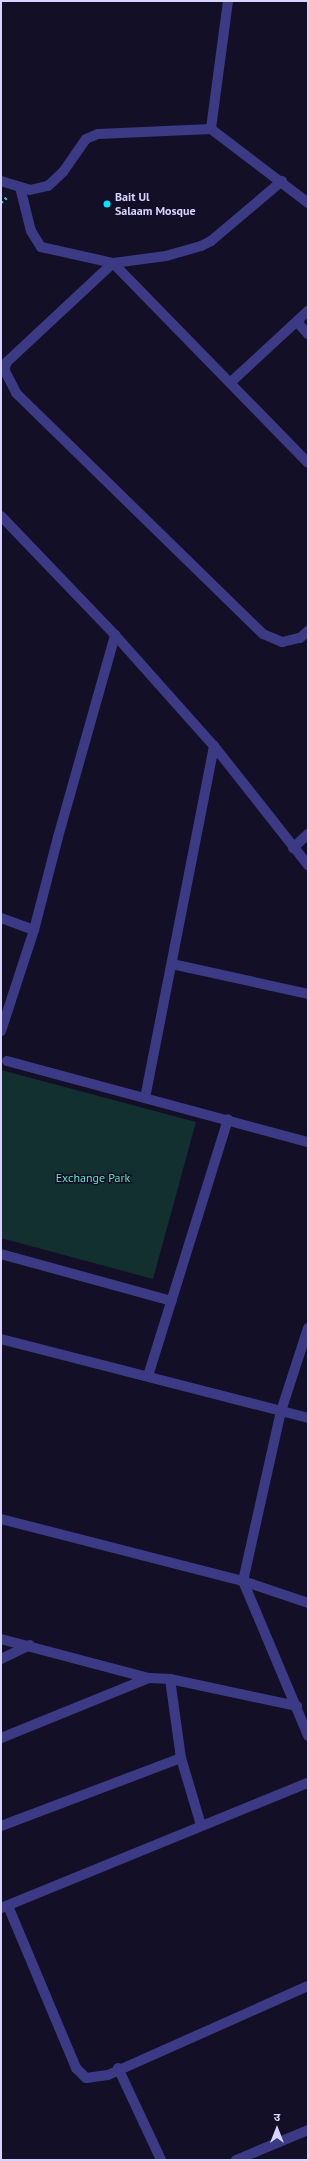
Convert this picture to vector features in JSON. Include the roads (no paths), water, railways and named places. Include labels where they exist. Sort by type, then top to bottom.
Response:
[{"type":"street","points":[[211,129],[228,1]]},
{"type":"street","points":[[1,181],[35,190],[48,186],[64,172],[86,139],[91,136],[211,129],[282,181],[308,203]]},
{"type":"street","points":[[20,187],[31,231],[41,246],[113,263],[166,256],[206,244],[282,181]]},
{"type":"street","points":[[113,263],[231,382],[308,463]]},
{"type":"street","points":[[113,263],[7,362],[4,368],[7,378],[16,393],[263,634],[282,642],[300,638],[308,631]]},
{"type":"street","points":[[231,382],[298,323],[308,311]]},
{"type":"street","points":[[298,323],[308,334]]},
{"type":"street","points":[[1,516],[115,635],[214,746],[292,848],[308,865]]},
{"type":"street","points":[[1,1031],[34,930],[58,837],[115,635]]},
{"type":"street","points":[[145,1098],[214,746]]},
{"type":"street","points":[[292,848],[308,834]]},
{"type":"street","points":[[1,918],[34,930]]},
{"type":"street","points":[[172,964],[308,994]]},
{"type":"street","points":[[7,1061],[228,1119],[308,1142]]},
{"type":"street","points":[[148,1376],[228,1119]]},
{"type":"street","points":[[1,1254],[172,1300]]},
{"type":"street","points":[[308,1328],[281,1411],[243,1581],[297,1706],[308,1736]]},
{"type":"street","points":[[1,1339],[308,1418]]},
{"type":"street","points":[[1,1519],[243,1581],[308,1602]]},
{"type":"street","points":[[1,1639],[30,1645],[149,1678],[170,1679],[297,1706]]},
{"type":"street","points":[[1,1659],[30,1645]]},
{"type":"street","points":[[1,1738],[149,1678]]},
{"type":"street","points":[[170,1679],[181,1758],[201,1825]]},
{"type":"street","points":[[1,1826],[181,1758]]},
{"type":"street","points":[[308,1782],[5,1907],[80,2074],[86,2078],[108,2075],[118,2068],[308,1986]]},
{"type":"street","points":[[118,2068],[161,2160]]},
{"type":"street","points":[[236,2160],[308,2130]]},
{"type":"place","name":"Bait Ul Salaam Mosque","points":[[107,204]]},
{"type":"park label","name":"Exchange Park","points":[[93,1178]]}]
